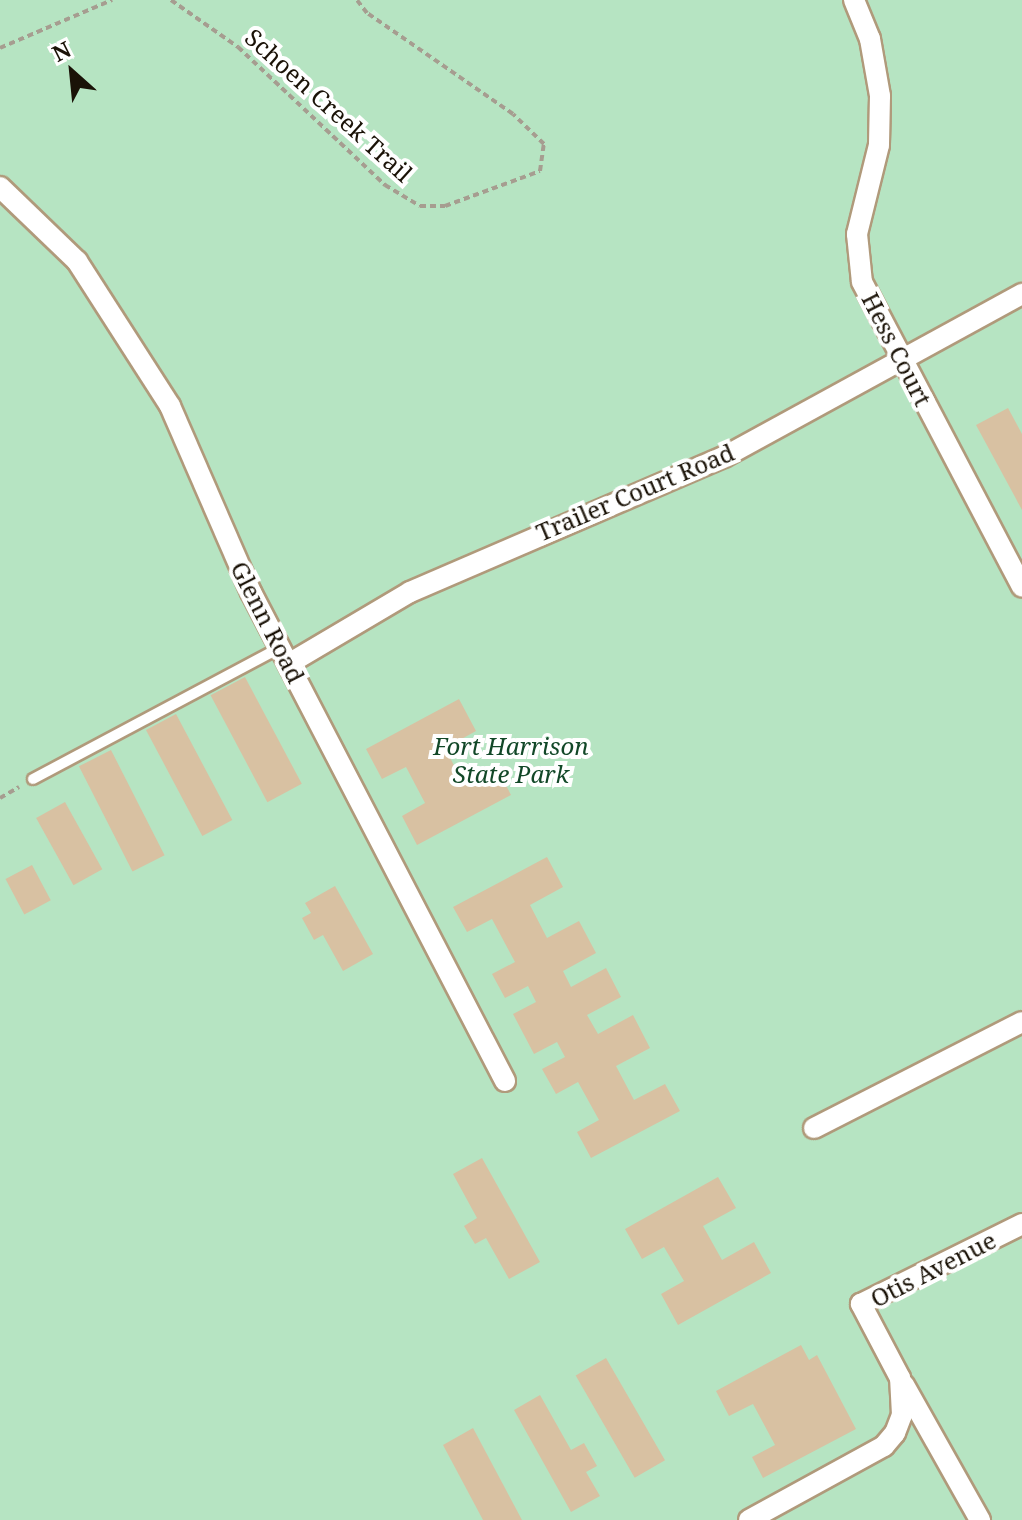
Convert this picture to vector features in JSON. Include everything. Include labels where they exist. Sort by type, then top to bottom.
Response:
[{"type":"street","name":"Hess Court","points":[[854,0],[876,61],[881,120],[860,214],[858,255],[869,302],[1022,587]]},
{"type":"street","name":"Glenn Road","points":[[0,187],[46,226],[77,261],[170,406],[241,570],[505,1081]]},
{"type":"street","name":"Trailer Court Road","points":[[285,655],[410,592],[564,522],[699,469],[1022,294]]},
{"type":"street","points":[[814,1128],[1022,1022]]},
{"type":"street","name":"Otis Avenue","points":[[749,1520],[884,1446],[902,1415],[900,1378],[861,1304],[1022,1224]]},
{"type":"street","points":[[900,1378],[980,1520]]},
{"type":"lane","points":[[33,779],[285,655]]},
{"type":"path","points":[[0,48],[112,0]]},
{"type":"path","name":"Schoen Creek Trail","points":[[171,0],[238,47],[385,185],[420,206],[445,206],[540,171],[544,144],[513,114],[367,13],[357,0]]},
{"type":"green space","name":"Fort Harrison State Park","points":[[0,0],[1022,0],[1022,1520],[0,1520]]},
{"type":"building","points":[[1008,408],[1022,434],[1022,510],[976,425]]},
{"type":"building","points":[[245,677],[302,784],[267,802],[211,695]]},
{"type":"building","points":[[459,699],[476,731],[445,748],[462,781],[495,764],[511,795],[417,845],[402,816],[425,803],[406,767],[382,779],[366,749]]},
{"type":"building","points":[[176,714],[232,820],[202,836],[146,730]]},
{"type":"building","points":[[111,750],[165,855],[132,871],[79,766]]},
{"type":"building","points":[[65,802],[102,869],[73,885],[36,818]]},
{"type":"building","points":[[547,857],[563,887],[530,905],[547,938],[579,921],[596,953],[563,971],[571,987],[606,968],[621,997],[587,1015],[598,1034],[633,1015],[650,1048],[616,1066],[634,1100],[665,1084],[680,1111],[591,1158],[577,1132],[599,1120],[578,1082],[556,1094],[542,1069],[565,1057],[557,1042],[534,1054],[513,1014],[536,1002],[528,986],[505,998],[492,974],[515,962],[492,919],[467,932],[453,907]]},
{"type":"building","points":[[32,865],[51,900],[24,914],[6,879]]},
{"type":"building","points":[[335,886],[373,954],[343,971],[323,935],[314,940],[302,918],[311,913],[305,903]]},
{"type":"building","points":[[482,1158],[540,1262],[509,1279],[486,1238],[475,1244],[464,1226],[477,1218],[453,1174]]},
{"type":"building","points":[[718,1177],[736,1208],[703,1226],[722,1260],[754,1242],[771,1273],[678,1325],[661,1294],[684,1281],[664,1247],[642,1259],[625,1229]]},
{"type":"building","points":[[801,1345],[809,1360],[817,1355],[856,1429],[763,1478],[752,1457],[775,1445],[753,1404],[729,1416],[716,1391]]},
{"type":"building","points":[[606,1358],[665,1460],[635,1478],[576,1376]]},
{"type":"building","points":[[540,1395],[571,1450],[584,1443],[597,1466],[586,1472],[600,1496],[571,1512],[514,1410]]},
{"type":"building","points":[[473,1428],[522,1520],[483,1520],[443,1445]]}]
